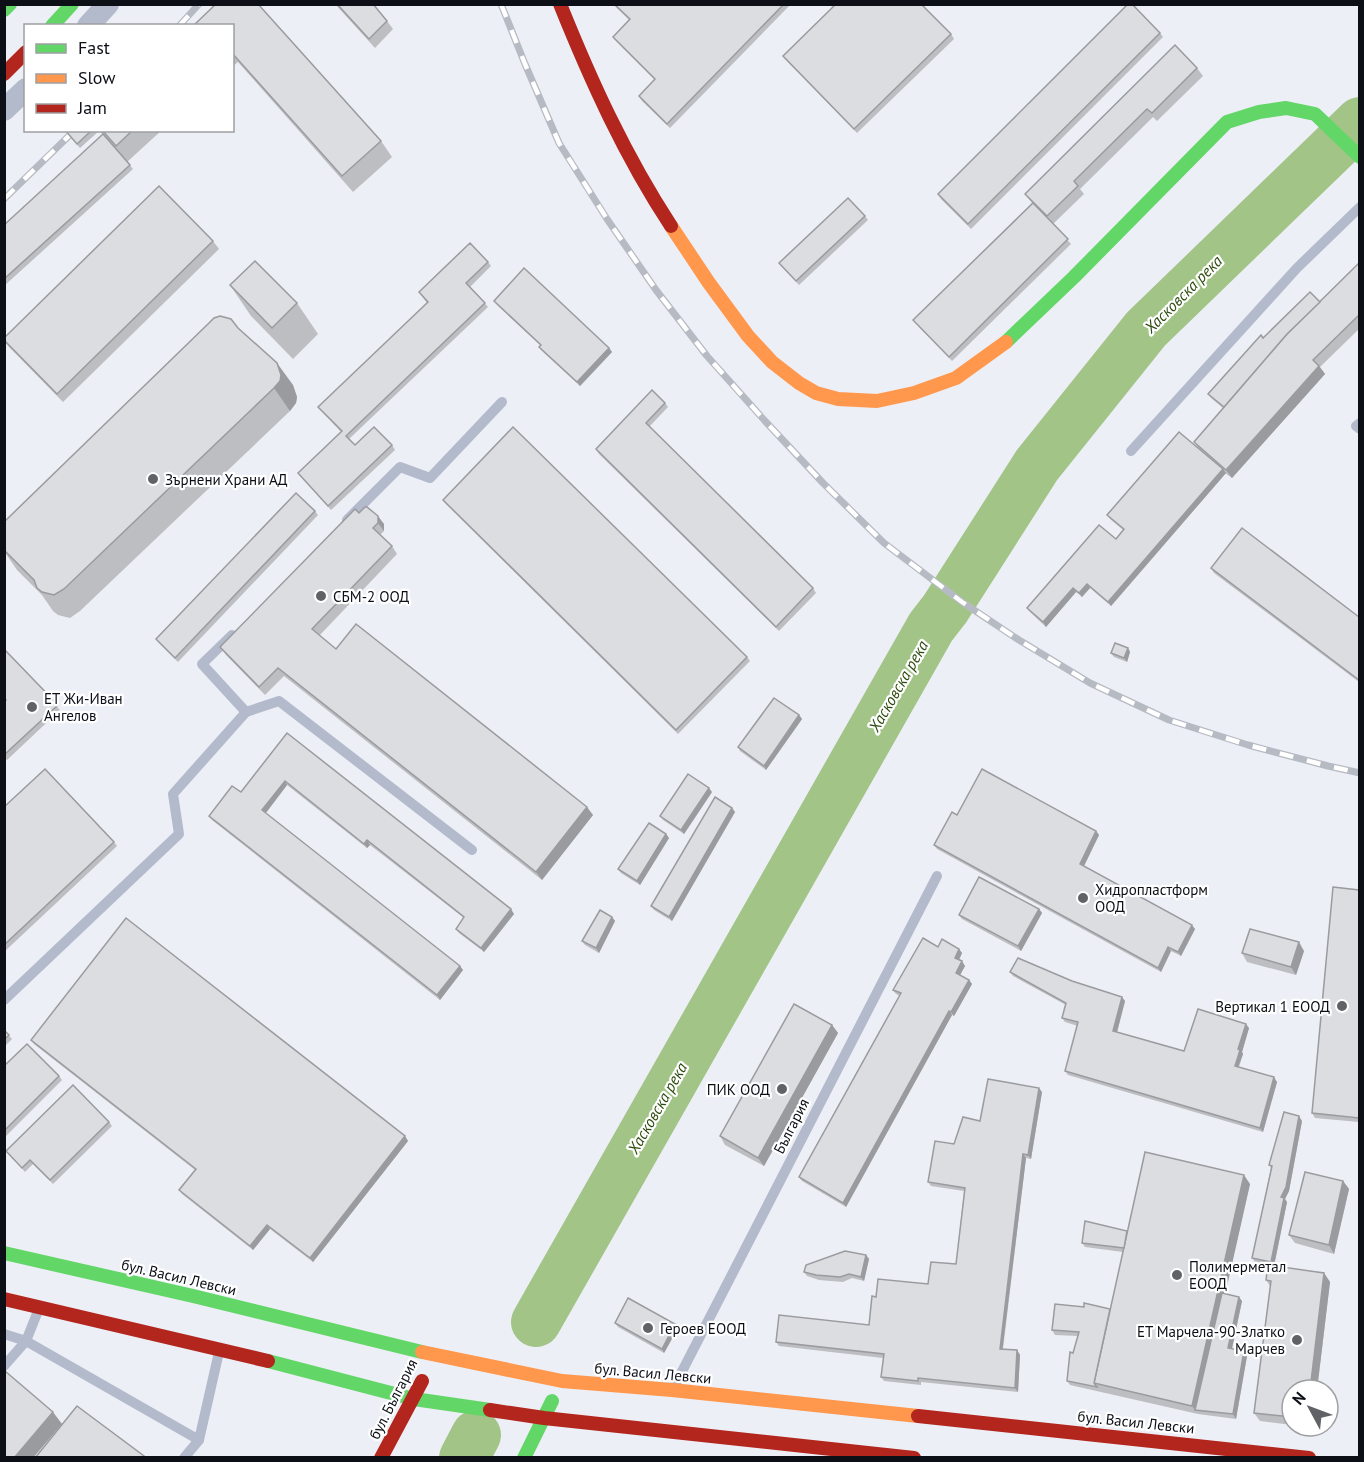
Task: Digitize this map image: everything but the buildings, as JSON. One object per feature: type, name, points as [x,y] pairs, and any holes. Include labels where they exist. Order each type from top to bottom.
[{"type":"main road","points":[[4,10],[10,4]]},
{"type":"main road","points":[[54,24],[72,4]]},
{"type":"main road","points":[[560,4],[589,75],[618,135],[650,194],[709,283],[748,336],[772,362],[816,393],[838,399],[877,401],[914,393],[956,378],[1003,345],[1074,277],[1227,122],[1259,112],[1286,108],[1315,114],[1359,157]]},
{"type":"main road","points":[[4,74],[24,54]]},
{"type":"main road","name":"бул. Васил Левски","points":[[4,1253],[434,1355],[562,1381],[672,1390],[1309,1458]]},
{"type":"main road","points":[[4,1299],[220,1349],[414,1399],[767,1446],[914,1458]]},
{"type":"main road","name":"бул. България","points":[[381,1458],[414,1399],[434,1355]]},
{"type":"main road","points":[[524,1458],[562,1381]]},
{"type":"street","points":[[90,24],[108,4]]},
{"type":"street","points":[[4,110],[24,91]]},
{"type":"lane","points":[[1131,451],[1297,268],[1359,207]]},
{"type":"lane","points":[[342,524],[400,467],[430,478],[502,402]]},
{"type":"lane","points":[[1359,423],[1356,426],[1359,429]]},
{"type":"lane","points":[[243,623],[202,664],[246,712]]},
{"type":"lane","points":[[4,1000],[179,834],[173,794],[246,712],[279,701],[472,850]]},
{"type":"lane","name":"България","points":[[672,1390],[937,876]]},
{"type":"lane","points":[[4,1366],[26,1341],[39,1308]]},
{"type":"lane","points":[[4,1334],[26,1341],[199,1440]]},
{"type":"lane","points":[[184,1458],[199,1440],[220,1349]]},
{"type":"shaded area","points":[[5,5],[1359,5],[1359,1457],[5,1458]]},
{"type":"waterway","name":"Хасковска река","points":[[536,1322],[931,627],[945,609],[1037,465],[1146,329],[1360,122]]},
{"type":"waterway","name":"Хасковска река","points":[[464,1458],[476,1435]]},
{"type":"railway","points":[[181,24],[199,4]]},
{"type":"railway","points":[[501,4],[559,143],[656,290],[707,356],[765,421],[884,543],[962,602],[1090,683],[1169,720],[1248,745],[1360,773]]},
{"type":"railway","points":[[4,199],[73,132]]},
{"type":"traffic: fast","points":[[4,10],[10,4]]},
{"type":"traffic: fast","points":[[54,24],[72,4]]},
{"type":"traffic: fast","points":[[1006,342],[1074,277],[1227,122],[1259,112],[1286,108],[1315,114],[1360,157]]},
{"type":"traffic: fast","points":[[4,1253],[422,1352]]},
{"type":"traffic: fast","points":[[268,1361],[414,1399],[490,1410]]},
{"type":"traffic: fast","points":[[524,1458],[552,1401]]},
{"type":"traffic: slow","points":[[671,226],[748,336],[772,362],[816,393],[838,399],[877,401],[914,393],[956,378],[1006,342]]},
{"type":"traffic: slow","points":[[422,1352],[562,1381],[672,1390],[918,1416]]},
{"type":"traffic: jam","points":[[560,4],[610,118],[654,200],[671,226]]},
{"type":"traffic: jam","points":[[4,74],[24,54]]},
{"type":"traffic: jam","points":[[4,1299],[268,1361]]},
{"type":"traffic: jam","points":[[381,1458],[422,1381]]},
{"type":"traffic: jam","points":[[490,1410],[544,1418],[914,1458]]},
{"type":"traffic: jam","points":[[918,1416],[1309,1458]]},
{"type":"place","name":"Зърнени Храни АД","points":[[153,479]]},
{"type":"place","name":"СБМ-2 ООД","points":[[321,596]]},
{"type":"place","name":"ЕТ Жи-Иван Ангелов","points":[[32,707]]},
{"type":"place","name":"Хидропластформ ООД","points":[[1083,898]]},
{"type":"place","name":"Вертикал 1 ЕООД","points":[[1342,1006]]},
{"type":"place","name":"ПИК ООД","points":[[782,1089]]},
{"type":"place","name":"Полимерметал ЕООД","points":[[1177,1275]]},
{"type":"place","name":"Героев ЕООД","points":[[648,1328]]},
{"type":"place","name":"ЕТ Марчела-90-Златко Марчев","points":[[1297,1340]]}]
